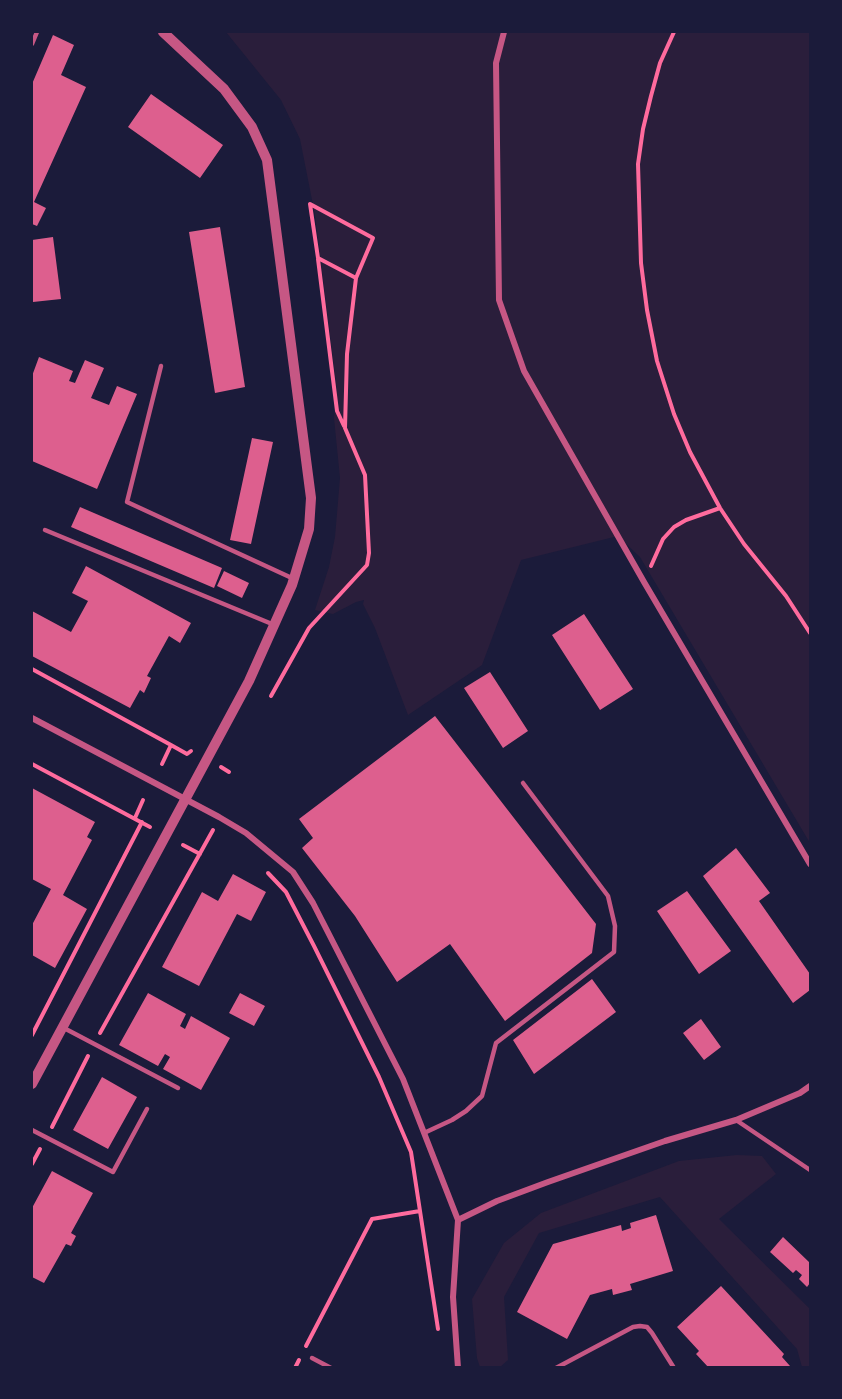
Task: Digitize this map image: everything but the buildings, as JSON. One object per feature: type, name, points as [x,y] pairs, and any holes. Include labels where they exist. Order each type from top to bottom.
[{"type":"street","points":[[32,1084],[249,681],[294,579],[309,529],[311,498],[267,160],[252,127],[224,89],[163,32]]},
{"type":"street","points":[[504,32],[496,63],[499,300],[524,371],[644,582],[810,864]]},
{"type":"street","points":[[32,718],[219,817],[246,833],[293,872],[313,903],[403,1079],[458,1220],[453,1297],[458,1368]]},
{"type":"street","points":[[458,1220],[548,1182],[665,1141],[736,1120],[800,1093],[810,1086]]},
{"type":"lane","points":[[32,44],[37,32]]},
{"type":"lane","points":[[161,366],[127,502],[294,579]]},
{"type":"lane","points":[[45,530],[275,625]]},
{"type":"lane","points":[[424,1133],[466,1111],[482,1095],[496,1043],[614,952],[615,926],[608,896],[523,783]]},
{"type":"lane","points":[[62,1027],[178,1088]]},
{"type":"lane","points":[[32,1130],[113,1172],[147,1109]]},
{"type":"lane","points":[[736,1120],[810,1170]]},
{"type":"lane","points":[[556,1368],[633,1327],[640,1326],[652,1333],[674,1368]]},
{"type":"lane","points":[[312,1358],[332,1368]]},
{"type":"path","points":[[674,32],[660,63],[643,129],[638,164],[640,263],[646,310],[657,361],[665,389],[690,453],[720,508],[744,544],[786,596],[810,633]]},
{"type":"path","points":[[271,696],[309,628],[367,565],[369,543],[365,474],[337,411],[310,204],[373,238],[356,278],[347,354],[345,428]]},
{"type":"path","points":[[318,258],[356,278]]},
{"type":"path","points":[[644,582],[663,539],[674,527],[686,520],[720,508]]},
{"type":"path","points":[[32,669],[188,754],[193,749]]},
{"type":"path","points":[[162,764],[171,745]]},
{"type":"path","points":[[32,764],[150,827]]},
{"type":"path","points":[[220,767],[229,772]]},
{"type":"path","points":[[135,818],[143,800]]},
{"type":"path","points":[[32,1035],[142,822]]},
{"type":"path","points":[[32,1164],[93,1045],[213,830],[222,836]]},
{"type":"path","points":[[183,845],[200,854]]},
{"type":"path","points":[[266,871],[286,892],[314,946],[379,1077],[411,1152],[439,1336]]},
{"type":"path","points":[[305,1347],[372,1219],[420,1211]]},
{"type":"path","points":[[295,1368],[300,1357]]},
{"type":"shaded area","points":[[226,32],[810,32],[810,843],[640,557],[618,536],[521,560],[482,665],[408,715],[375,628],[363,604],[364,600],[333,614],[315,610],[329,567],[335,537],[340,478],[334,418],[337,391],[315,215],[300,139],[281,100]]},
{"type":"shaded area","points":[[737,1155],[762,1156],[776,1174],[719,1219],[810,1309],[810,1367],[802,1367],[797,1349],[660,1197],[539,1233],[504,1297],[508,1360],[500,1367],[480,1367],[477,1358],[472,1299],[504,1243],[541,1213],[679,1161]]}]
